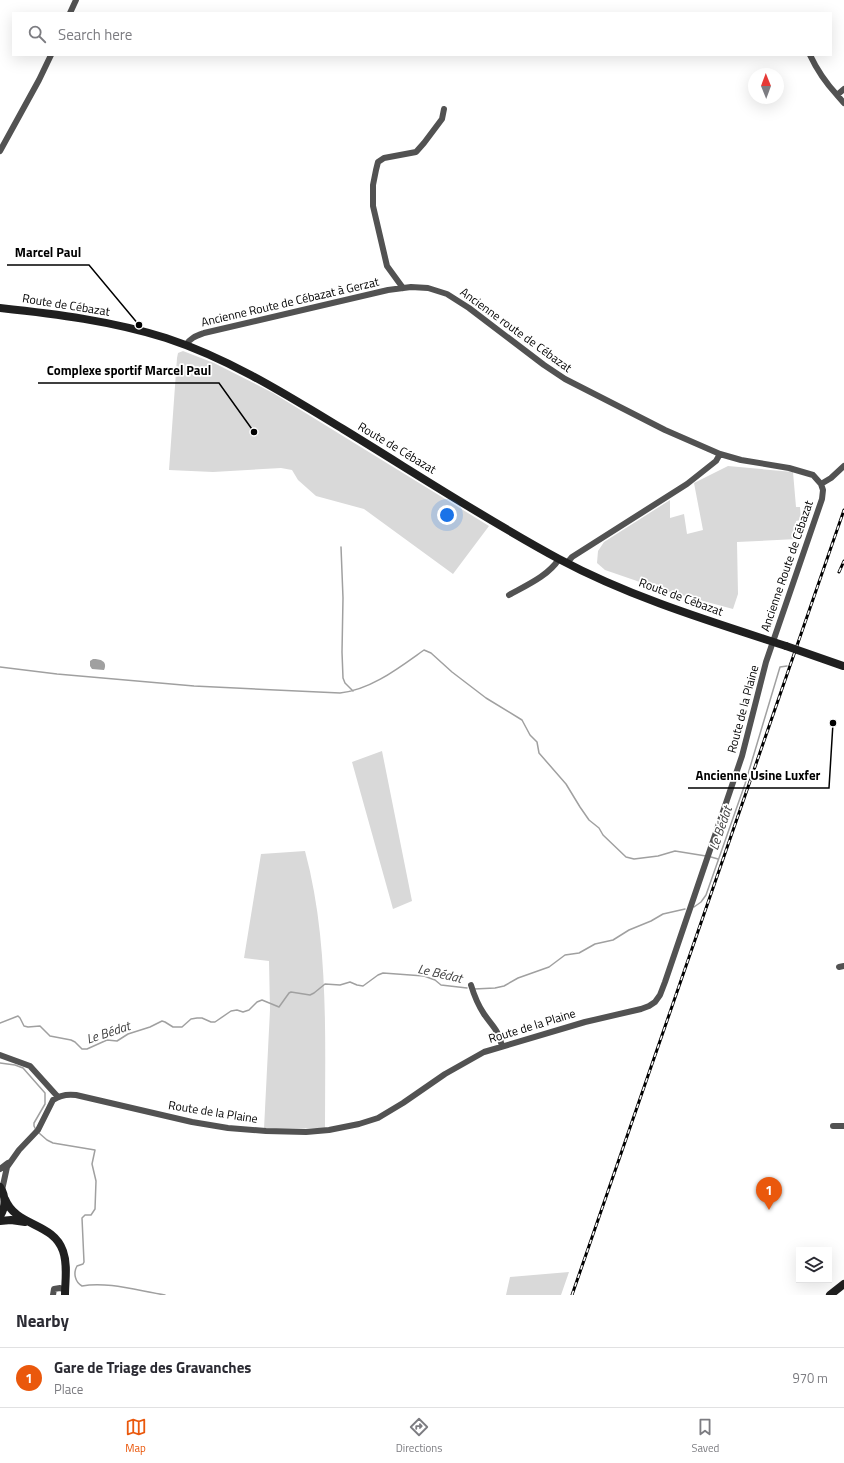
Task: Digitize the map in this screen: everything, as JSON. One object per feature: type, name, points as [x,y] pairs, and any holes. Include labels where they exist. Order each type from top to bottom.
[{"type":"main road","name":"Route de Cébazat","points":[[0,308],[92,319],[146,332],[230,364],[271,386],[497,523],[563,561],[641,596],[843,666]]},
{"type":"main road","points":[[1,1188],[12,1212],[46,1231],[59,1242],[64,1252],[65,1292]]},
{"type":"main road","points":[[0,1216],[5,1199]]},
{"type":"main road","points":[[0,1221],[11,1220],[31,1223]]},
{"type":"main road","points":[[830,1295],[844,1284]]},
{"type":"street","points":[[70,12],[76,0]]},
{"type":"street","points":[[0,151],[39,80],[50,56]]},
{"type":"street","points":[[810,56],[817,70],[826,83],[844,103]]},
{"type":"street","points":[[837,95],[844,89]]},
{"type":"street","points":[[403,288],[388,266],[373,206],[373,185],[376,170],[378,162],[384,158],[416,152],[442,119],[444,109]]},
{"type":"street","name":"Ancienne Route de Cébazat à Gerzat","points":[[186,346],[189,340],[204,333],[321,304],[403,288]]},
{"type":"street","name":"Ancienne route de Cébazat","points":[[403,288],[428,288],[447,294],[470,308],[544,365],[565,379],[665,430],[720,454]]},
{"type":"street","points":[[509,595],[687,484],[716,461],[720,454],[813,475],[821,484],[831,478],[844,466]]},
{"type":"street","name":"Ancienne Route de Cébazat","points":[[773,642],[822,499],[823,490],[821,484]]},
{"type":"street","name":"Route de la Plaine","points":[[58,1097],[76,1094],[192,1122],[228,1128],[306,1132],[329,1130],[359,1124],[378,1118],[391,1111],[467,1060],[484,1052],[585,1022],[641,1009],[655,1002],[660,995],[742,756],[773,642]]},
{"type":"street","points":[[471,985],[481,1010],[497,1030],[502,1046]]},
{"type":"street","points":[[0,1055],[30,1066],[58,1097],[54,1100],[36,1132],[12,1159],[0,1169]]},
{"type":"street","points":[[833,1126],[844,1126]]},
{"type":"street","points":[[1,1188],[5,1174],[12,1159]]},
{"type":"street","points":[[53,1295],[54,1289],[60,1288],[65,1292]]},
{"type":"shaded area","points":[[183,351],[214,363],[273,393],[489,526],[453,574],[364,509],[316,496],[298,480],[292,470],[281,468],[213,472],[169,470],[177,358],[178,353]]},
{"type":"shaded area","points":[[728,466],[793,472],[796,507],[800,507],[801,520],[796,521],[797,539],[737,542],[738,594],[733,609],[666,591],[605,570],[597,563],[598,551],[604,542],[670,500],[670,518],[684,514],[687,534],[703,530],[694,483]]},
{"type":"shaded area","points":[[93,659],[103,661],[105,664],[104,670],[92,669],[90,666],[90,661]]},
{"type":"shaded area","points":[[382,751],[412,901],[393,909],[352,762]]},
{"type":"shaded area","points":[[305,851],[313,885],[322,953],[325,1023],[325,1128],[264,1129],[270,1010],[269,961],[244,958],[261,854]]},
{"type":"shaded area","points":[[569,1272],[561,1295],[506,1295],[510,1277]]},
{"type":"waterway","points":[[341,547],[343,598],[343,678],[345,683],[353,691]]},
{"type":"waterway","points":[[0,667],[57,674],[194,686],[340,693],[352,691],[374,683],[424,650],[431,653],[452,672],[486,698],[522,720],[530,735],[537,742],[539,753],[566,784],[589,820],[599,828],[603,835],[626,857],[634,859],[658,856],[675,851],[706,856]]},
{"type":"waterway","name":"Le Bédat","points":[[694,907],[701,902],[706,895],[745,784],[780,667],[787,666]]},
{"type":"waterway","points":[[711,857],[718,859]]},
{"type":"waterway","name":"Le Bédat","points":[[474,989],[504,986],[518,978],[549,967],[565,955],[579,953],[595,944],[613,940],[629,930],[651,921],[663,914],[685,909]]},
{"type":"waterway","name":"Le Bédat","points":[[0,1023],[18,1016],[24,1026],[40,1026],[50,1036],[71,1040],[82,1049],[87,1049],[107,1040],[117,1041],[128,1034],[150,1027],[162,1021],[173,1027],[182,1027],[191,1019],[197,1018],[215,1022],[231,1011],[237,1010],[243,1012],[249,1010],[257,1002],[262,1000],[279,1007],[291,992],[310,995],[325,984],[340,985],[350,982],[363,986],[383,973],[424,976],[435,980],[441,985],[467,988]]},
{"type":"waterway","points":[[0,1063],[15,1065],[23,1068],[45,1093],[45,1104],[34,1123],[36,1130]]},
{"type":"waterway","points":[[39,1133],[53,1143],[95,1150],[92,1164],[96,1181],[95,1209],[91,1215],[85,1215],[82,1218],[84,1262],[83,1264],[77,1266],[75,1274],[76,1280],[82,1286],[102,1285],[123,1287],[165,1295]]},
{"type":"railway","points":[[572,1295],[844,510]]},
{"type":"railway","points":[[839,572],[844,561]]},
{"type":"place","name":"Marcel Paul","points":[[139,325]]},
{"type":"place","name":"Complexe sportif Marcel Paul","points":[[254,432]]},
{"type":"place","name":"Ancienne Usine Luxfer","points":[[833,723]]},
{"type":"place","name":"Gare de Triage des Gravanches","points":[[769,1210]]}]
